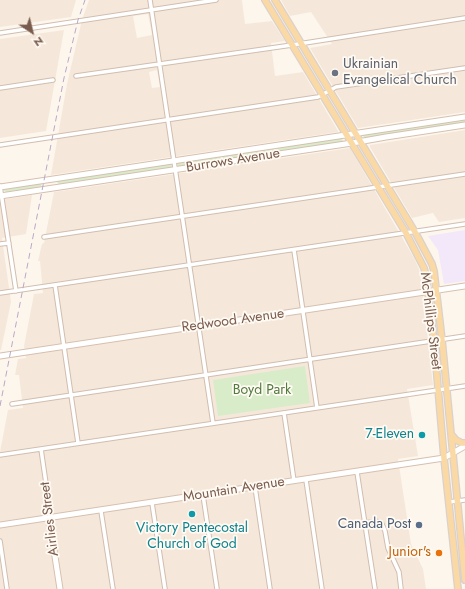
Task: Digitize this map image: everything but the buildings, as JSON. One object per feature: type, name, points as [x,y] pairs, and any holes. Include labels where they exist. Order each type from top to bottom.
[{"type":"main road","name":"McPhillips Street","points":[[265,0],[406,233],[424,268],[434,341],[444,458],[458,589]]},
{"type":"main road","name":"McPhillips Street","points":[[275,0],[416,232],[432,264],[442,340],[465,580]]},
{"type":"main road","points":[[450,433],[456,440],[465,443]]},
{"type":"street","points":[[150,0],[213,423]]},
{"type":"street","points":[[0,32],[216,0]]},
{"type":"street","points":[[76,76],[465,18]]},
{"type":"street","points":[[0,145],[318,97],[336,87],[465,68]]},
{"type":"street","points":[[0,88],[53,80]]},
{"type":"street","name":"Burrows Avenue","points":[[0,186],[465,116]]},
{"type":"street","name":"Burrows Avenue","points":[[1,196],[465,125]]},
{"type":"street","points":[[44,237],[465,174]]},
{"type":"street","points":[[0,186],[16,291]]},
{"type":"street","points":[[0,293],[465,224]]},
{"type":"street","points":[[0,244],[9,243]]},
{"type":"street","points":[[294,250],[317,408]]},
{"type":"street","points":[[54,285],[78,443]]},
{"type":"street","name":"Redwood Avenue","points":[[0,356],[465,286]]},
{"type":"street","points":[[12,404],[465,336]]},
{"type":"street","points":[[0,455],[465,386]]},
{"type":"street","points":[[284,413],[294,481]]},
{"type":"street","name":"Mountain Avenue","points":[[0,525],[101,511],[444,458],[465,446]]},
{"type":"street","name":"Airlies Street","points":[[41,449],[50,512],[50,525],[60,589]]},
{"type":"street","points":[[357,472],[375,589]]},
{"type":"street","points":[[306,480],[322,589]]},
{"type":"street","points":[[255,487],[270,589]]},
{"type":"street","points":[[203,495],[217,589]]},
{"type":"street","points":[[449,502],[465,500]]},
{"type":"street","points":[[152,503],[165,589]]},
{"type":"street","points":[[101,511],[113,589]]},
{"type":"street","points":[[366,523],[376,521],[382,524],[385,531],[388,548],[399,572],[401,589]]},
{"type":"street","points":[[0,541],[7,589]]},
{"type":"shaded area","points":[[0,0],[76,0],[71,17],[0,27]]},
{"type":"shaded area","points":[[89,0],[242,0],[245,24],[272,21],[285,41],[271,43],[275,76],[303,72],[338,132],[51,175],[67,84],[82,20]],"holes":[[[148,14],[152,35],[137,38],[133,16]],[[157,70],[160,87],[152,88],[149,72]]]},
{"type":"shaded area","points":[[281,0],[465,0],[465,112],[358,128],[310,48],[332,44],[311,12],[290,16]]},
{"type":"shaded area","points":[[64,30],[46,131],[0,138],[0,39]]},
{"type":"shaded area","points":[[465,130],[465,218],[439,222],[433,213],[412,218],[370,145]]},
{"type":"shaded area","points":[[350,148],[414,258],[419,269],[422,286],[433,385],[407,389],[418,456],[398,459],[411,544],[423,569],[426,589],[0,589],[0,452],[8,410],[23,408],[19,375],[15,375],[18,359],[26,358],[24,346],[34,294],[43,293],[40,261],[38,261],[42,244],[44,243],[54,192]]},
{"type":"shaded area","points":[[32,195],[26,234],[2,238],[11,302],[0,350],[0,200]]},
{"type":"shaded area","points":[[465,230],[465,281],[444,284],[438,250],[428,236]]},
{"type":"green space","points":[[465,119],[465,122],[365,138],[363,136],[363,135]]},
{"type":"green space","points":[[340,138],[343,140],[341,143],[182,166],[178,166],[177,164],[178,162]]},
{"type":"green space","points":[[171,163],[172,166],[170,168],[59,184],[57,182],[57,181]]},
{"type":"green space","points":[[42,182],[41,187],[6,192],[3,190],[3,189]]},
{"type":"green space","name":"Boyd Park","points":[[305,366],[310,403],[218,416],[213,380]]},
{"type":"railway","points":[[0,406],[64,78],[78,20],[85,0]]},
{"type":"place","name":"Ukrainian Evangelical Church","points":[[335,73]]},
{"type":"place","name":"7-Eleven","points":[[422,435]]},
{"type":"place","name":"Victory Pentecostal Church of God","points":[[192,514]]},
{"type":"place","name":"Canada Post","points":[[419,525]]},
{"type":"place","name":"Junior's","points":[[439,553]]}]
